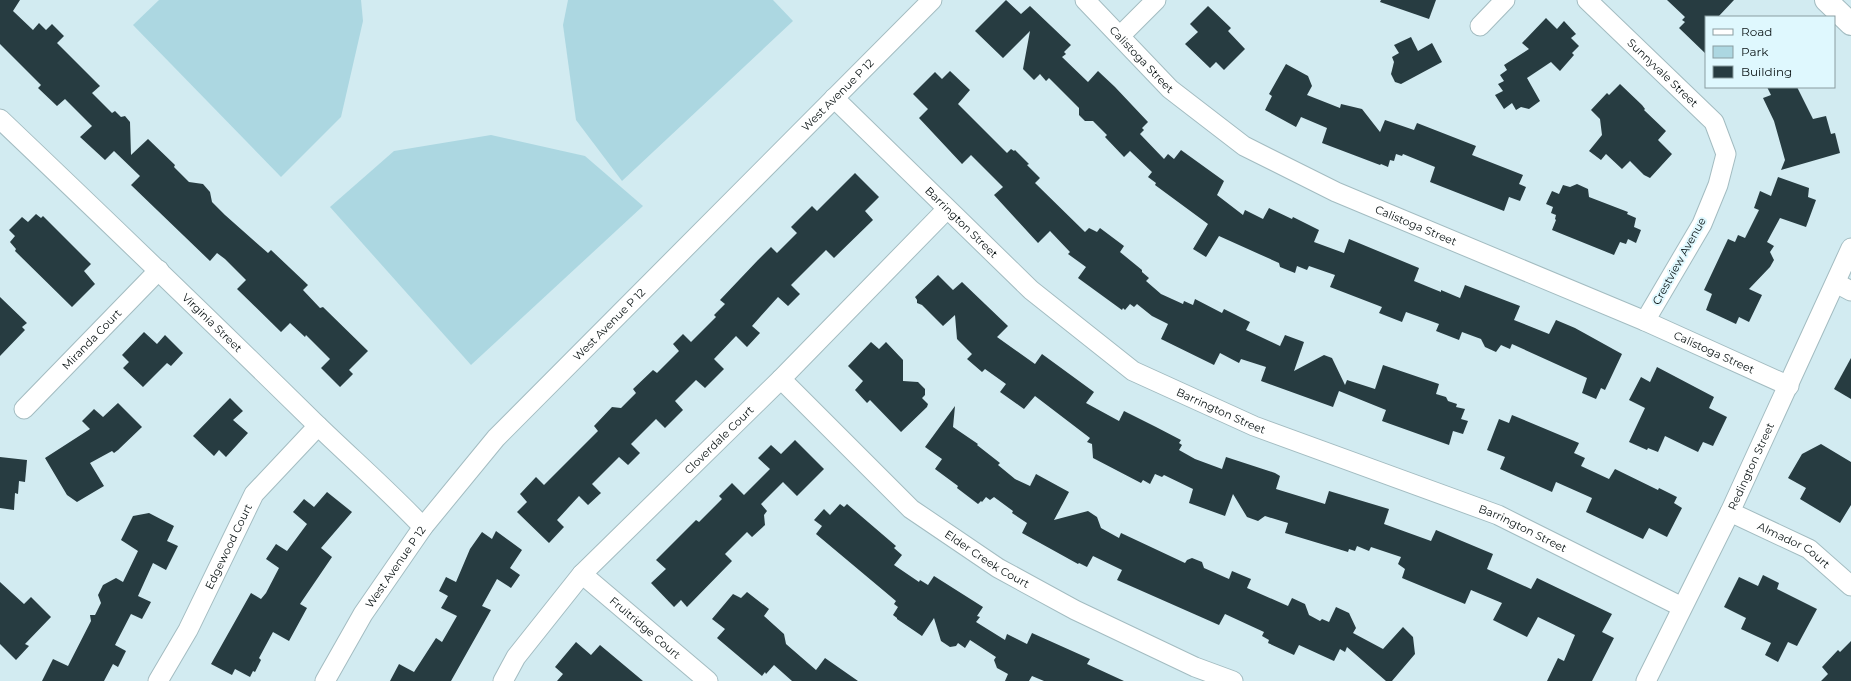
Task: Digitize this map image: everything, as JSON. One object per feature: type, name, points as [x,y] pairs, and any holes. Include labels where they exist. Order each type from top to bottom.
[{"type":"main road","points":[[1826,0],[1851,24]]},
{"type":"street","name":"West Avenue P 12","points":[[325,681],[363,614],[423,527],[496,438],[932,0]]},
{"type":"street","name":"Calistoga Street","points":[[1085,0],[1170,89],[1244,146],[1336,192],[1645,321],[1789,386]]},
{"type":"street","points":[[1120,36],[1156,0]]},
{"type":"street","points":[[1480,26],[1505,0]]},
{"type":"street","name":"Sunnyvale Street","points":[[1587,0],[1714,122],[1726,154]]},
{"type":"street","name":"Barrington Street","points":[[834,98],[1031,290],[1133,371],[1254,426],[1498,515],[1682,607]]},
{"type":"street","name":"Virginia Street","points":[[0,119],[159,270],[318,426],[394,497],[423,527]]},
{"type":"street","name":"Crestview Avenue","points":[[1645,321],[1702,224],[1718,185],[1726,154]]},
{"type":"street","name":"Cloverdale Court","points":[[503,681],[516,657],[582,574],[781,379],[947,209]]},
{"type":"street","name":"Redington Street","points":[[1646,681],[1730,512],[1789,386],[1844,287],[1851,248]]},
{"type":"street","name":"Miranda Court","points":[[24,409],[159,270]]},
{"type":"street","name":"Elder Creek Court","points":[[781,379],[911,509],[998,568],[1192,674],[1233,681]]},
{"type":"street","name":"Edgewood Court","points":[[158,681],[188,630],[254,494],[318,426]]},
{"type":"street","name":"Almador Court","points":[[1730,512],[1809,549],[1851,586]]},
{"type":"street","name":"Fruitridge Court","points":[[582,574],[708,681]]},
{"type":"green space","points":[[159,0],[361,0],[363,21],[341,117],[281,177],[133,25]]},
{"type":"green space","points":[[568,0],[773,0],[793,21],[622,181],[576,120],[563,25]]},
{"type":"green space","points":[[491,135],[585,156],[643,206],[471,365],[330,207],[394,151]]},
{"type":"building","points":[[0,0],[20,0],[13,11],[33,30],[39,23],[46,30],[52,24],[64,36],[57,43],[100,86],[92,93],[112,113],[115,111],[121,117],[125,116],[130,122],[131,155],[148,139],[175,165],[174,167],[189,182],[203,184],[210,192],[212,202],[268,253],[271,250],[308,285],[303,290],[320,308],[323,307],[368,351],[349,370],[353,374],[340,387],[321,368],[330,359],[306,335],[305,337],[290,323],[281,332],[237,289],[246,280],[225,259],[217,253],[210,261],[131,185],[140,176],[114,151],[105,160],[80,137],[92,126],[65,99],[57,106],[38,88],[41,85],[0,44]]},
{"type":"building","points":[[1006,0],[1021,14],[1030,6],[1071,45],[1064,52],[1066,54],[1062,57],[1088,82],[1098,71],[1115,87],[1148,122],[1142,128],[1144,130],[1140,134],[1164,159],[1168,154],[1174,159],[1181,150],[1224,181],[1217,195],[1243,215],[1245,210],[1263,219],[1269,208],[1292,219],[1293,217],[1319,230],[1314,242],[1344,253],[1349,239],[1419,268],[1414,281],[1441,292],[1441,290],[1460,298],[1465,285],[1520,306],[1514,320],[1549,334],[1556,320],[1575,328],[1622,354],[1605,390],[1601,388],[1596,399],[1582,393],[1587,378],[1512,344],[1510,349],[1501,345],[1496,352],[1485,347],[1481,339],[1462,332],[1459,340],[1436,331],[1439,324],[1406,312],[1402,322],[1379,313],[1382,307],[1330,287],[1335,275],[1309,266],[1307,270],[1297,266],[1295,273],[1280,267],[1279,263],[1219,236],[1206,257],[1193,249],[1208,224],[1155,185],[1156,183],[1148,177],[1152,172],[1130,151],[1124,157],[1105,137],[1107,135],[1093,121],[1085,121],[1079,115],[1079,108],[1049,78],[1046,81],[1040,74],[1034,80],[1023,69],[1030,31],[1003,58],[975,31]]},
{"type":"building","points":[[1381,0],[1436,0],[1429,19],[1380,2]]},
{"type":"building","points":[[1667,0],[1734,0],[1719,16],[1705,16],[1705,53],[1679,28],[1685,22],[1682,20],[1685,17]]},
{"type":"building","points":[[1208,6],[1231,28],[1228,31],[1245,49],[1224,70],[1216,62],[1210,68],[1185,44],[1198,32],[1190,24]]},
{"type":"building","points":[[1546,18],[1557,29],[1564,21],[1576,34],[1571,38],[1579,46],[1572,53],[1574,55],[1560,71],[1551,62],[1527,78],[1540,101],[1529,109],[1521,107],[1516,110],[1512,103],[1504,109],[1495,95],[1503,91],[1498,84],[1504,81],[1500,75],[1507,70],[1504,65],[1529,49],[1522,43]]},
{"type":"building","points":[[1411,37],[1418,51],[1432,43],[1442,62],[1401,84],[1395,82],[1391,74],[1394,62],[1392,57],[1399,53],[1394,45]]},
{"type":"building","points":[[1286,64],[1308,76],[1312,86],[1307,95],[1340,108],[1341,104],[1362,109],[1380,132],[1385,120],[1414,130],[1417,123],[1476,146],[1472,155],[1523,175],[1519,184],[1526,187],[1520,201],[1509,197],[1504,211],[1430,182],[1435,167],[1403,154],[1402,156],[1396,154],[1394,161],[1390,160],[1388,167],[1381,164],[1380,165],[1322,143],[1327,128],[1301,117],[1296,127],[1265,110],[1272,96],[1269,94]]},
{"type":"building","points":[[950,71],[970,90],[958,104],[1007,153],[1011,149],[1014,151],[1015,150],[1029,164],[1027,165],[1040,178],[1035,183],[1085,232],[1089,228],[1097,232],[1100,228],[1124,246],[1120,252],[1142,270],[1142,272],[1149,278],[1146,281],[1161,294],[1183,304],[1184,301],[1193,305],[1195,299],[1222,313],[1224,309],[1250,322],[1246,330],[1280,346],[1285,335],[1304,342],[1294,371],[1324,355],[1332,358],[1345,385],[1347,380],[1375,389],[1383,365],[1439,384],[1436,394],[1446,397],[1448,401],[1457,404],[1456,407],[1465,409],[1461,419],[1468,421],[1463,434],[1453,431],[1449,445],[1382,421],[1386,410],[1339,391],[1333,407],[1261,381],[1266,367],[1241,359],[1239,363],[1220,353],[1214,365],[1161,339],[1168,324],[1152,316],[1137,304],[1134,307],[1130,304],[1125,310],[1123,308],[1122,310],[1078,278],[1086,267],[1068,254],[1070,252],[1050,231],[1038,243],[994,195],[1003,187],[971,155],[962,164],[919,118],[928,109],[913,94],[935,72],[942,79]]},
{"type":"building","points":[[1620,84],[1666,131],[1658,140],[1672,154],[1650,178],[1644,175],[1630,161],[1622,169],[1606,154],[1601,160],[1589,151],[1602,135],[1600,119],[1591,110],[1607,93],[1609,95]]},
{"type":"building","points":[[1768,88],[1798,88],[1813,119],[1826,116],[1831,134],[1835,133],[1840,153],[1781,170],[1785,160],[1774,121],[1763,98],[1771,95]]},
{"type":"building","points":[[855,173],[879,197],[865,211],[873,220],[834,258],[826,250],[791,285],[800,294],[788,306],[778,297],[752,326],[760,333],[747,347],[736,336],[714,359],[724,369],[705,388],[696,380],[675,401],[683,410],[665,428],[656,419],[631,444],[640,453],[628,465],[619,457],[592,484],[601,493],[588,505],[579,496],[557,520],[564,527],[549,543],[517,512],[527,502],[520,494],[536,477],[544,485],[598,431],[594,426],[612,407],[621,408],[636,393],[633,389],[653,370],[657,373],[679,351],[673,344],[683,334],[691,342],[716,317],[714,315],[725,304],[720,300],[758,260],[771,247],[777,253],[797,233],[791,227],[812,206],[817,211]]},
{"type":"building","points":[[1778,177],[1809,188],[1808,197],[1816,200],[1806,227],[1780,218],[1767,242],[1774,246],[1770,252],[1774,260],[1770,267],[1749,289],[1762,295],[1749,322],[1739,317],[1736,324],[1706,310],[1712,294],[1704,290],[1728,239],[1735,242],[1738,235],[1745,238],[1759,210],[1754,208],[1760,191],[1771,196]]},
{"type":"building","points":[[1577,184],[1588,189],[1589,197],[1628,212],[1627,214],[1636,218],[1634,227],[1641,230],[1636,243],[1628,239],[1626,244],[1620,242],[1614,255],[1552,230],[1556,220],[1556,215],[1551,213],[1553,207],[1546,204],[1552,191],[1559,194],[1563,185],[1570,187]]},
{"type":"building","points":[[36,214],[41,218],[43,216],[91,264],[84,271],[95,284],[72,307],[15,251],[16,249],[10,242],[15,236],[9,230],[22,217],[28,222]]},
{"type":"building","points":[[938,275],[953,290],[962,282],[1008,326],[997,337],[1035,364],[1042,354],[1094,392],[1086,403],[1119,421],[1124,411],[1181,440],[1179,443],[1182,445],[1179,450],[1195,459],[1222,469],[1226,457],[1275,473],[1280,476],[1276,489],[1325,504],[1329,491],[1389,509],[1384,524],[1431,541],[1436,530],[1493,554],[1487,569],[1531,589],[1537,578],[1612,614],[1602,632],[1614,638],[1592,681],[1547,681],[1558,658],[1564,661],[1575,635],[1538,617],[1527,637],[1493,620],[1502,603],[1471,590],[1465,604],[1402,578],[1405,569],[1398,564],[1401,557],[1371,547],[1369,551],[1357,546],[1355,551],[1349,549],[1348,552],[1285,533],[1288,523],[1265,516],[1258,521],[1247,517],[1233,494],[1225,516],[1189,503],[1193,489],[1164,475],[1162,477],[1155,474],[1150,484],[1143,480],[1141,483],[1093,458],[1092,444],[1087,442],[1090,438],[1035,396],[1024,409],[1000,392],[1006,384],[985,369],[982,372],[967,359],[972,354],[957,339],[955,315],[943,326],[922,305],[917,303],[915,297]]},
{"type":"building","points":[[0,297],[27,323],[22,327],[25,330],[0,356]]},
{"type":"building","points":[[144,332],[157,344],[165,335],[183,353],[171,366],[167,363],[143,387],[123,368],[129,362],[122,355]]},
{"type":"building","points":[[871,342],[879,349],[886,342],[903,360],[903,381],[918,382],[925,389],[925,395],[922,398],[928,404],[927,407],[901,432],[870,400],[867,403],[855,390],[863,381],[848,366]]},
{"type":"building","points":[[1851,358],[1851,399],[1834,389]]},
{"type":"building","points":[[1657,367],[1714,397],[1709,408],[1727,417],[1713,446],[1703,442],[1698,452],[1665,436],[1658,452],[1648,448],[1647,450],[1629,442],[1645,408],[1629,400],[1641,377],[1650,382]]},
{"type":"building","points":[[230,398],[243,411],[233,420],[248,433],[226,457],[219,450],[214,456],[193,436]]},
{"type":"building","points":[[118,403],[142,427],[114,453],[112,451],[90,463],[104,486],[77,502],[67,495],[45,458],[90,429],[82,421],[94,409],[103,417]]},
{"type":"building","points":[[955,406],[953,427],[978,444],[977,445],[1000,463],[998,465],[1015,479],[1030,486],[1036,474],[1069,492],[1054,520],[1088,511],[1097,517],[1101,528],[1119,538],[1121,533],[1185,563],[1187,560],[1192,558],[1202,562],[1204,568],[1229,579],[1232,571],[1251,579],[1247,588],[1288,606],[1292,598],[1305,604],[1309,615],[1320,621],[1322,619],[1329,622],[1336,607],[1349,613],[1356,628],[1353,633],[1383,649],[1403,627],[1413,637],[1415,654],[1392,681],[1386,681],[1347,647],[1345,652],[1340,649],[1334,661],[1299,645],[1294,655],[1268,643],[1269,640],[1262,636],[1264,632],[1225,614],[1219,625],[1117,580],[1122,570],[1093,556],[1087,567],[1079,563],[1078,564],[1022,533],[1027,523],[1012,513],[1013,511],[994,497],[990,500],[986,497],[978,504],[957,488],[958,486],[935,469],[942,459],[925,447]]},
{"type":"building","points":[[1512,415],[1579,443],[1574,453],[1585,458],[1581,466],[1609,479],[1615,469],[1658,490],[1659,488],[1677,497],[1674,503],[1682,508],[1667,537],[1649,528],[1643,539],[1586,512],[1592,498],[1556,482],[1552,492],[1500,469],[1505,457],[1487,450],[1499,419],[1509,423]]},
{"type":"building","points":[[795,440],[824,469],[797,496],[783,482],[761,504],[767,511],[764,515],[765,525],[752,537],[747,532],[725,554],[732,561],[687,607],[681,600],[674,607],[651,583],[666,569],[656,560],[696,520],[699,522],[722,499],[719,496],[732,483],[744,495],[770,469],[758,458],[771,445],[781,454]]},
{"type":"building","points":[[1821,444],[1851,462],[1851,505],[1840,523],[1800,499],[1806,488],[1788,478],[1802,454]]},
{"type":"building","points":[[0,457],[27,460],[25,482],[19,481],[18,494],[15,493],[14,510],[0,508]]},
{"type":"building","points":[[327,492],[352,512],[321,548],[332,557],[300,604],[307,608],[289,641],[273,632],[259,658],[261,660],[255,672],[253,671],[250,677],[235,669],[232,675],[211,664],[251,593],[261,599],[266,593],[279,568],[266,559],[276,544],[287,551],[307,524],[293,512],[304,499],[314,507]]},
{"type":"building","points":[[840,504],[844,507],[847,504],[896,546],[894,548],[902,555],[894,565],[919,582],[920,580],[928,585],[934,576],[983,607],[977,616],[980,617],[976,622],[1005,640],[1007,634],[1027,644],[1032,633],[1090,659],[1087,664],[1124,681],[1044,681],[1032,676],[1029,681],[1005,681],[1008,674],[997,668],[994,660],[996,657],[970,640],[965,648],[958,643],[956,646],[950,647],[941,641],[934,618],[922,636],[893,615],[898,607],[894,604],[896,601],[816,534],[822,526],[814,520],[824,509],[830,515]]},
{"type":"building","points":[[149,513],[174,526],[167,541],[178,546],[166,570],[153,563],[138,596],[151,602],[142,619],[131,614],[115,645],[126,651],[118,667],[113,664],[104,681],[42,681],[53,659],[68,666],[91,621],[90,615],[95,615],[101,603],[98,595],[103,585],[116,578],[123,582],[138,551],[121,540],[133,516]]},
{"type":"building","points":[[496,531],[522,550],[510,568],[520,575],[511,588],[497,579],[482,606],[491,610],[451,681],[390,681],[399,664],[414,672],[436,638],[442,642],[457,616],[441,608],[448,596],[439,591],[446,577],[456,582],[470,549],[482,532],[492,539]]},
{"type":"building","points":[[1763,575],[1779,583],[1777,589],[1817,609],[1797,646],[1788,642],[1778,662],[1765,655],[1771,643],[1741,629],[1746,618],[1724,607],[1739,577],[1758,586]]},
{"type":"building","points":[[0,582],[24,604],[31,597],[51,617],[25,644],[29,646],[16,660],[0,644]]},
{"type":"building","points":[[747,592],[769,609],[764,616],[784,634],[786,644],[816,670],[825,658],[858,681],[792,681],[774,665],[766,674],[765,672],[762,676],[717,638],[725,629],[712,619],[733,594],[741,598]]},
{"type":"building","points":[[1851,641],[1851,681],[1821,681],[1828,674],[1822,667],[1838,650],[1840,652]]},
{"type":"building","points":[[576,642],[591,655],[600,645],[643,681],[557,681],[563,674],[555,667]]}]
